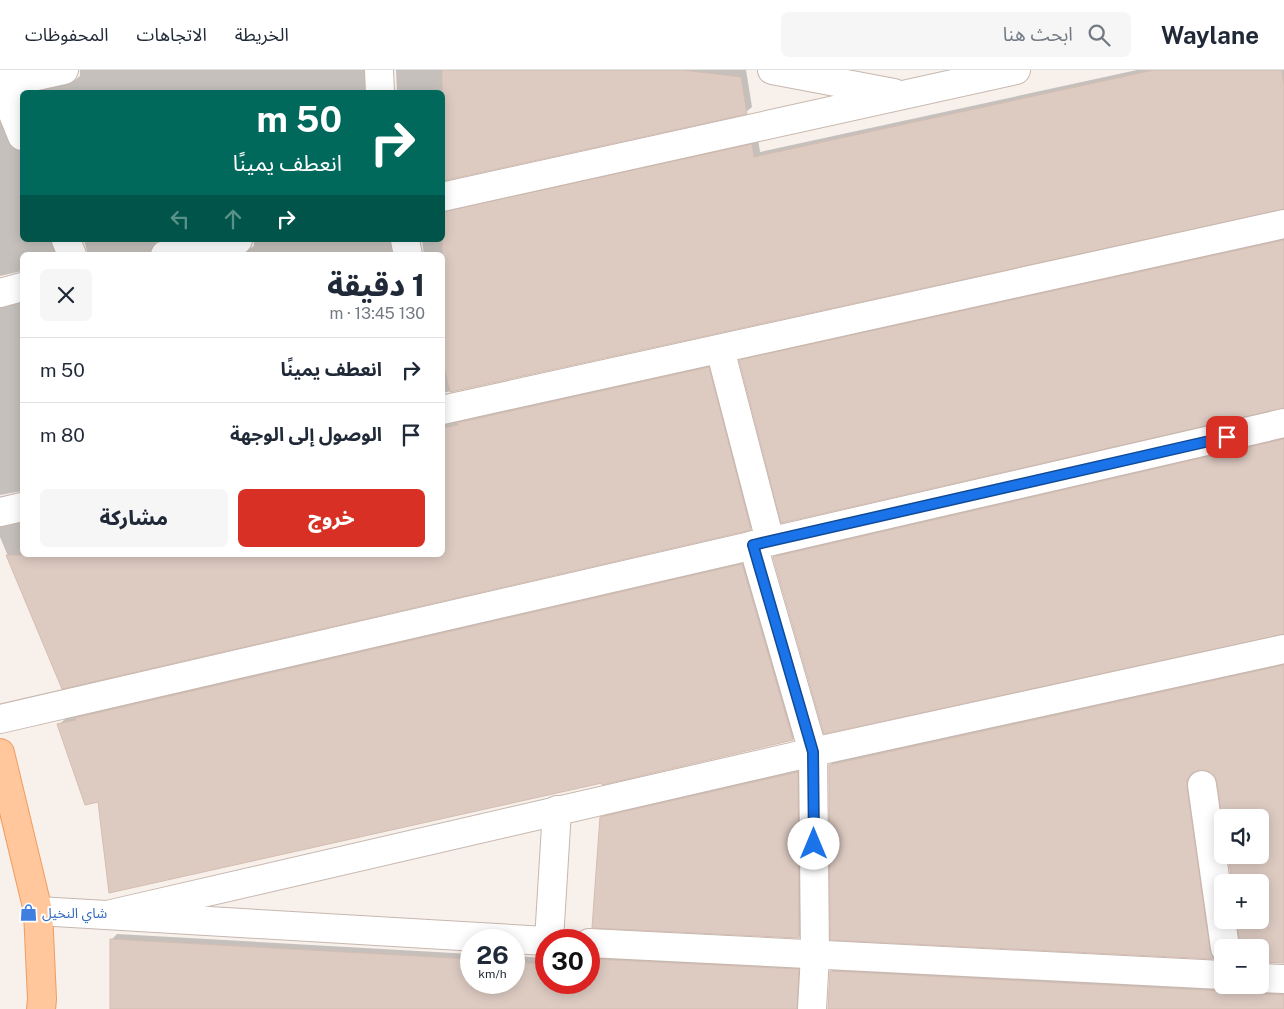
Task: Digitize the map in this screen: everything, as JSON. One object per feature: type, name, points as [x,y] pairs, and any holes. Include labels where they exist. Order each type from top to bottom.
[{"type":"main road","points":[[0,753],[38,911],[41,1009]]},
{"type":"street","points":[[20,131],[0,83],[64,70]]},
{"type":"street","points":[[379,70],[380,90]]},
{"type":"street","points":[[772,70],[905,95]]},
{"type":"street","points":[[445,196],[905,95],[971,75],[1016,70]]},
{"type":"street","points":[[445,404],[720,349],[1284,224]]},
{"type":"street","points":[[180,252],[228,242]]},
{"type":"street","points":[[0,292],[20,287]]},
{"type":"street","points":[[720,349],[761,543],[813,752],[815,955],[812,1009]]},
{"type":"street","points":[[0,719],[1284,424]]},
{"type":"street","points":[[0,512],[20,507]]},
{"type":"street","points":[[107,915],[813,752],[1284,649]]},
{"type":"street","points":[[1202,785],[1224,939]]},
{"type":"street","points":[[549,929],[557,810]]},
{"type":"street","points":[[38,911],[535,939]]},
{"type":"street","points":[[600,944],[1214,975]]},
{"type":"street","points":[[1269,978],[1284,979]]},
{"type":"building","points":[[442,70],[682,70],[741,77],[747,114],[445,180],[445,90],[442,90]]},
{"type":"building","points":[[1154,70],[1282,70],[1284,86],[1284,209],[450,392],[445,371],[445,252],[442,252],[442,242],[445,242],[445,211],[752,144],[754,157]]},
{"type":"building","points":[[1284,240],[1284,408],[781,523],[739,360]]},
{"type":"building","points":[[709,367],[751,530],[62,689],[6,555],[20,555],[20,557],[445,557],[445,427],[458,425],[457,423]]},
{"type":"building","points":[[1284,439],[1284,634],[824,734],[773,557]]},
{"type":"building","points":[[742,564],[793,740],[602,785],[602,783],[109,893],[98,802],[85,805],[57,724],[76,720],[75,718]]},
{"type":"building","points":[[1284,665],[1284,963],[1269,962],[1269,939],[1239,939],[1238,929],[1269,929],[1269,874],[1231,874],[1229,864],[1269,864],[1269,809],[1221,809],[1215,776],[1208,771],[1200,770],[1192,773],[1187,780],[1187,787],[1210,950],[1214,959],[830,940],[829,765]]},
{"type":"building","points":[[798,772],[799,938],[592,928],[600,817]]},
{"type":"building","points":[[110,939],[460,958],[460,994],[525,994],[525,963],[535,963],[535,994],[600,994],[600,959],[799,969],[797,1009],[110,1009]]},
{"type":"building","points":[[830,971],[1214,991],[1214,994],[1284,995],[1284,1009],[828,1009]]},
{"type":"place","name":"شاي النخيل","points":[[28,913]]},
{"type":"route","points":[[814,844],[813,752],[753,545],[1227,437]]}]
